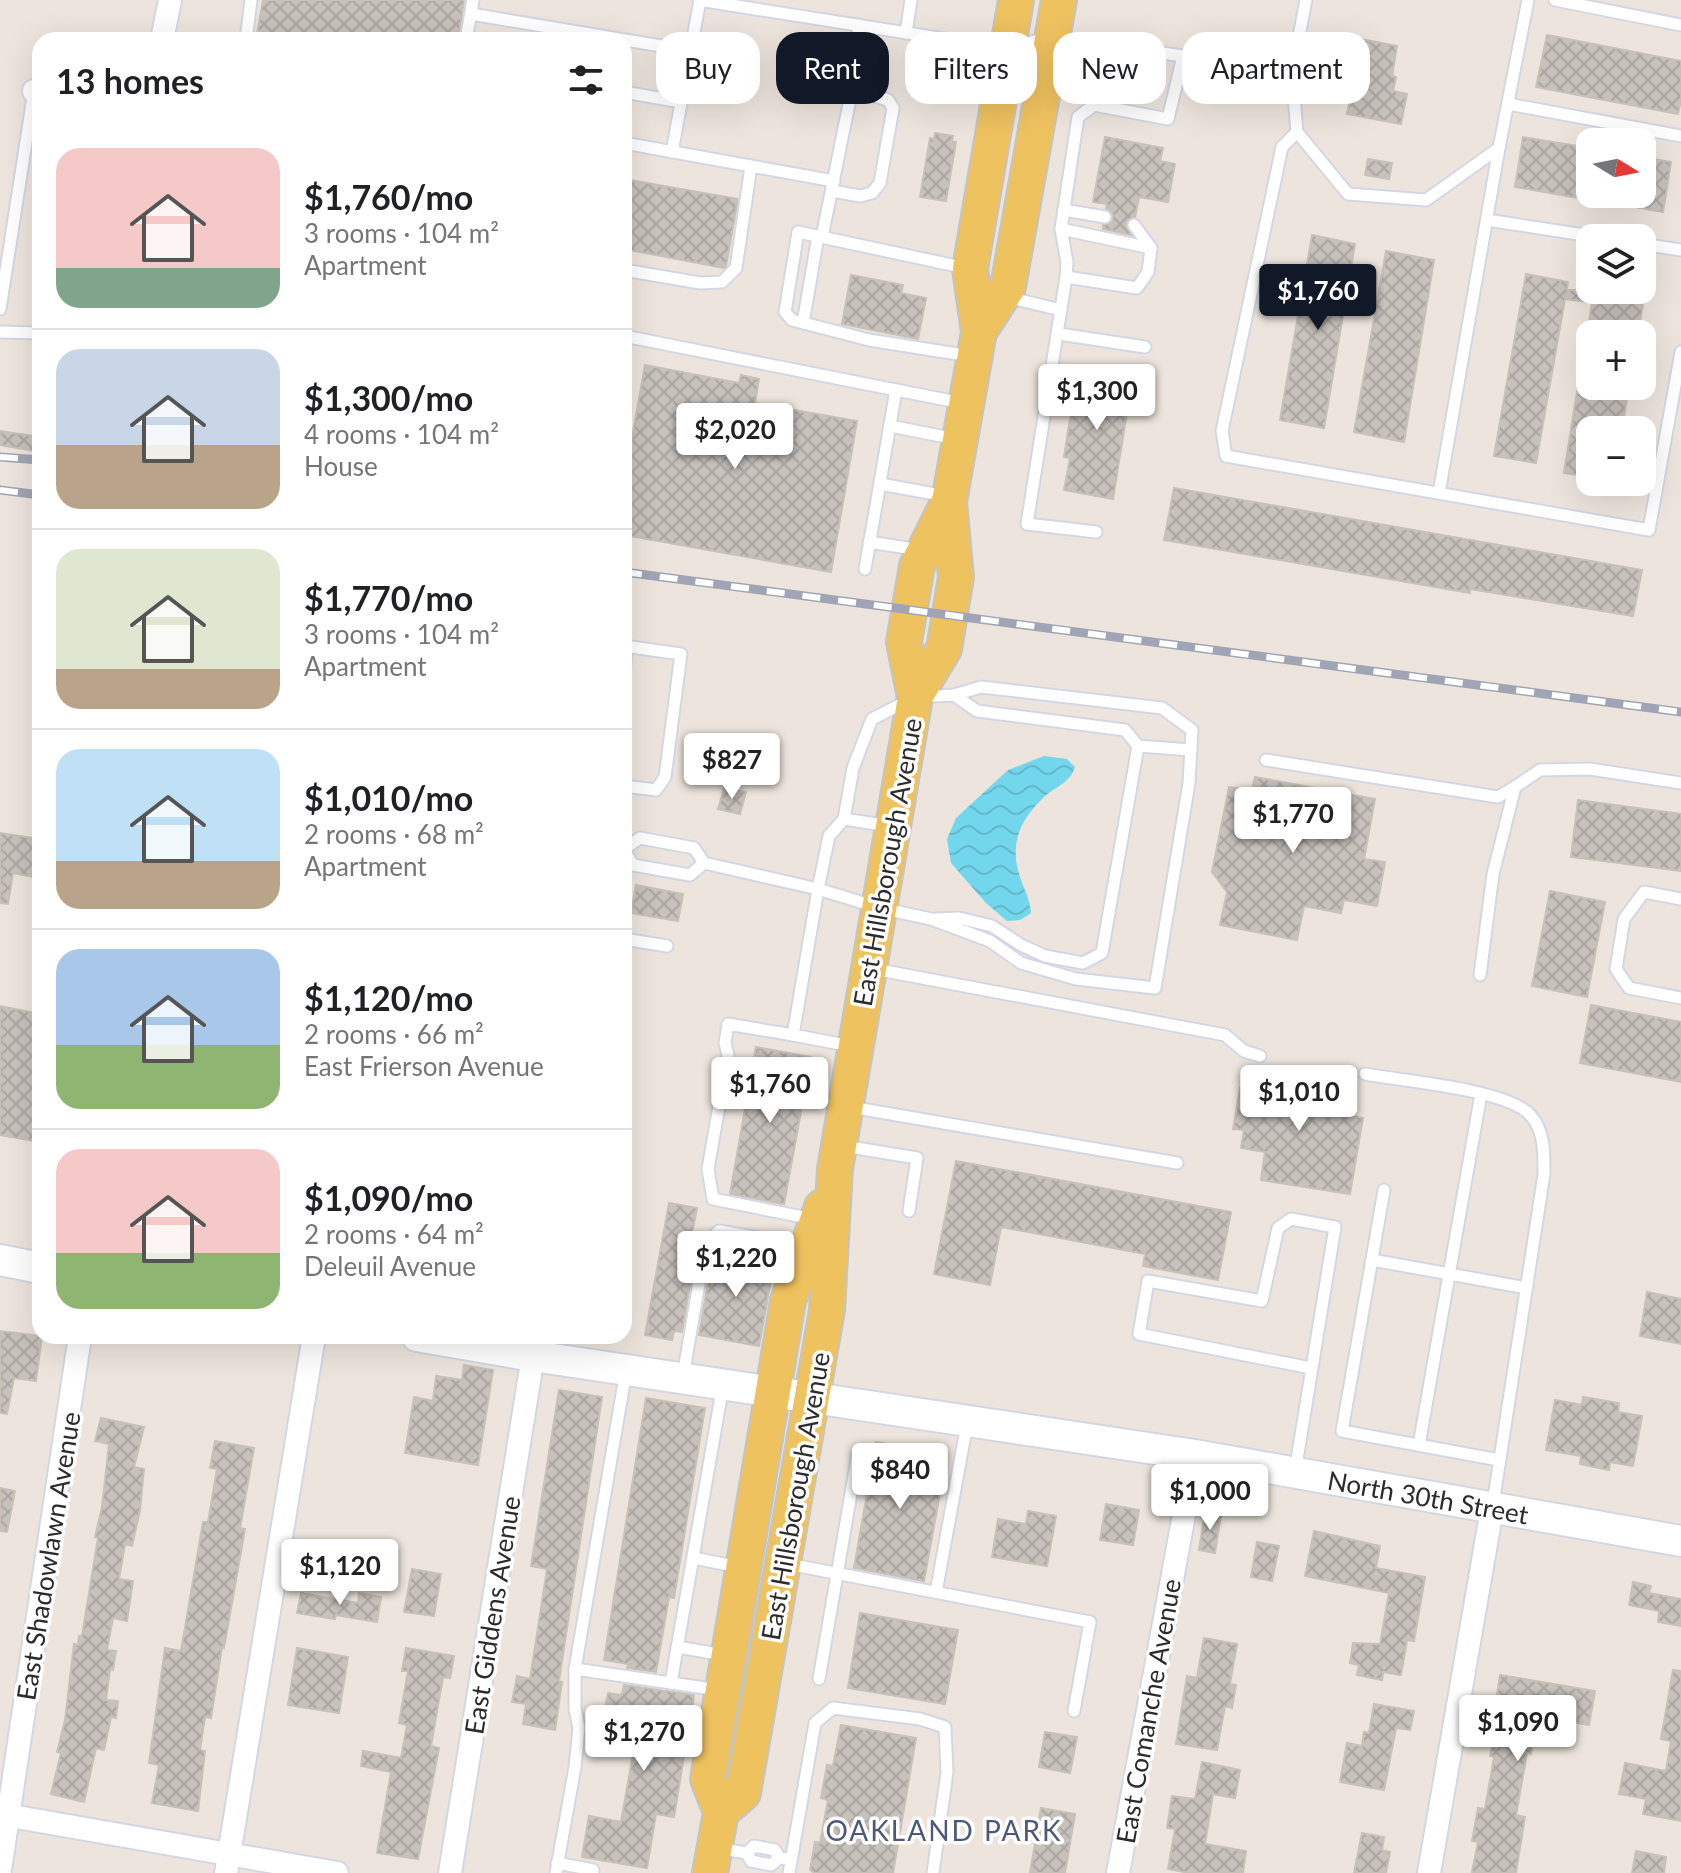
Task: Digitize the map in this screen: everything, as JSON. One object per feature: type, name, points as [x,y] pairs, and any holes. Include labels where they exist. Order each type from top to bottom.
[{"type":"main road","name":"East Hillsborough Avenue","points":[[1011,32],[1016,0]]},
{"type":"main road","name":"East Hillsborough Avenue","points":[[977,345],[1008,287],[1059,0]]},
{"type":"main road","name":"East Hillsborough Avenue","points":[[915,697],[944,649],[956,577],[949,500],[977,345],[970,269],[998,104]]},
{"type":"main road","name":"East Hillsborough Avenue","points":[[721,1812],[743,1793],[827,1310],[837,1158],[915,697],[904,642],[917,566],[949,500]]},
{"type":"main road","name":"East Hillsborough Avenue","points":[[724,1858],[721,1812],[708,1779],[728,1655],[788,1301],[837,1158]]},
{"type":"street","points":[[164,32],[170,0]]},
{"type":"street","points":[[0,1260],[32,1266]]},
{"type":"street","name":"East Shadowlawn Avenue","points":[[0,1870],[4,1814],[79,1344]]},
{"type":"street","points":[[228,1863],[313,1344]]},
{"type":"street","name":"North 30th Street","points":[[463,1344],[1195,1455],[1681,1541]]},
{"type":"street","name":"East Giddens Avenue","points":[[450,1873],[533,1356]]},
{"type":"street","name":"East Comanche Avenue","points":[[1118,1873],[1195,1455]]},
{"type":"street","points":[[1429,1873],[1492,1509]]},
{"type":"street","points":[[4,1814],[228,1863],[337,1873]]},
{"type":"lane","points":[[247,32],[251,0]]},
{"type":"lane","points":[[468,32],[473,0]]},
{"type":"lane","points":[[694,32],[700,0],[905,33]]},
{"type":"lane","points":[[906,32],[911,0]]},
{"type":"lane","points":[[1300,32],[1306,0]]},
{"type":"lane","points":[[1439,493],[1528,0]]},
{"type":"lane","points":[[1555,0],[1681,25]]},
{"type":"lane","points":[[471,14],[578,32]]},
{"type":"lane","points":[[858,32],[859,25]]},
{"type":"lane","points":[[1037,40],[1052,36],[1182,56]]},
{"type":"lane","points":[[632,41],[656,45]]},
{"type":"lane","points":[[1096,532],[1027,524],[1059,334],[1067,262],[1061,229],[1078,117],[1094,105],[1168,119],[1182,60]]},
{"type":"lane","points":[[632,93],[656,98]]},
{"type":"lane","points":[[632,144],[751,166],[833,186],[860,196],[872,193],[880,183],[893,108],[889,102]]},
{"type":"lane","points":[[672,152],[681,104]]},
{"type":"lane","points":[[803,323],[849,104]]},
{"type":"lane","points":[[1295,104],[1297,132],[1348,194],[1426,200],[1499,148]]},
{"type":"lane","points":[[1508,104],[1681,136]]},
{"type":"lane","points":[[0,309],[32,121]]},
{"type":"lane","points":[[1297,132],[1282,147],[1222,431],[1226,456],[1649,530],[1681,352]]},
{"type":"lane","points":[[632,271],[700,283],[722,282],[736,268],[751,166]]},
{"type":"lane","points":[[1064,210],[1105,217]]},
{"type":"lane","points":[[1487,220],[1576,234]]},
{"type":"lane","points":[[1066,277],[1137,288],[1148,272],[1151,248],[1134,225]]},
{"type":"lane","points":[[1061,229],[1151,248]]},
{"type":"lane","points":[[970,269],[798,232],[785,312],[792,320],[869,340],[977,345]]},
{"type":"lane","points":[[1656,246],[1681,250]]},
{"type":"lane","points":[[1002,296],[1061,310]]},
{"type":"lane","points":[[0,332],[32,333]]},
{"type":"lane","points":[[1059,334],[1145,347]]},
{"type":"lane","points":[[632,338],[966,404]]},
{"type":"lane","points":[[865,569],[896,390]]},
{"type":"lane","points":[[890,426],[960,440]]},
{"type":"lane","points":[[880,484],[949,500]]},
{"type":"lane","points":[[869,542],[924,551]]},
{"type":"lane","points":[[632,648],[681,654],[665,777],[656,790],[632,787]]},
{"type":"lane","points":[[632,844],[640,838],[694,848],[704,863],[818,889],[880,908],[931,919],[990,941],[1021,963],[1076,979],[1155,988],[1189,783],[1192,730],[1162,708],[981,687],[954,695],[915,697],[872,719],[853,768],[844,819],[829,836],[818,889],[793,1035]]},
{"type":"lane","points":[[954,695],[977,711],[1125,730],[1138,746],[1191,750]]},
{"type":"lane","points":[[931,919],[959,918],[992,926],[1021,945],[1083,963],[1102,953],[1138,746]]},
{"type":"lane","points":[[1266,760],[1498,797],[1540,770],[1590,769],[1681,783]]},
{"type":"lane","points":[[1480,975],[1493,874],[1515,787]]},
{"type":"lane","points":[[844,819],[893,827]]},
{"type":"lane","points":[[632,863],[690,875],[704,863]]},
{"type":"lane","points":[[1681,899],[1644,892],[1624,919],[1616,969],[1629,988],[1681,998]]},
{"type":"lane","points":[[632,940],[667,946]]},
{"type":"lane","points":[[870,968],[1201,1030],[1230,1037],[1244,1051],[1260,1056]]},
{"type":"lane","points":[[813,1233],[713,1199],[708,1169],[728,1055],[725,1043],[728,1024],[856,1047]]},
{"type":"lane","points":[[1365,1074],[1501,1098],[1519,1106],[1532,1117],[1542,1139],[1544,1174],[1492,1509]]},
{"type":"lane","points":[[1419,1445],[1481,1094]]},
{"type":"lane","points":[[846,1106],[1177,1163]]},
{"type":"lane","points":[[837,1158],[917,1158],[909,1211]]},
{"type":"lane","points":[[1384,1190],[1342,1431],[1499,1460]]},
{"type":"lane","points":[[1295,1473],[1335,1227],[1291,1219],[1278,1228],[1262,1301],[1148,1281],[1139,1334],[1311,1368]]},
{"type":"lane","points":[[683,1379],[706,1243],[719,1231],[813,1233]]},
{"type":"lane","points":[[1372,1260],[1527,1288]]},
{"type":"lane","points":[[593,1873],[593,1870],[556,1868],[579,1728],[575,1709],[575,1669],[626,1370]]},
{"type":"lane","points":[[671,1683],[723,1385]]},
{"type":"lane","points":[[936,1592],[967,1420]]},
{"type":"lane","points":[[819,1679],[858,1453]]},
{"type":"lane","points":[[693,1558],[743,1568]]},
{"type":"lane","points":[[784,1563],[1090,1622],[1074,1711]]},
{"type":"lane","points":[[677,1647],[728,1655]]},
{"type":"lane","points":[[575,1669],[723,1690]]},
{"type":"lane","points":[[789,1873],[785,1859],[815,1723],[833,1708],[920,1719],[945,1727],[947,1772],[933,1873]]},
{"type":"lane","points":[[724,1858],[754,1846],[775,1850],[785,1859]]},
{"type":"water","points":[[1044,756],[1067,759],[1075,767],[1069,777],[1044,797],[1023,823],[1016,843],[1017,865],[1031,913],[1020,920],[1007,921],[986,903],[951,863],[947,839],[956,818],[1008,770]]},
{"type":"building","points":[[263,0],[464,0],[459,32],[257,32]]},
{"type":"building","points":[[1547,35],[1681,61],[1678,114],[1536,87]]},
{"type":"building","points":[[1370,41],[1397,46],[1393,91],[1407,94],[1401,124],[1347,114],[1349,104],[1370,104]]},
{"type":"building","points":[[935,133],[953,136],[952,142],[956,142],[946,201],[920,197],[930,138],[934,139]]},
{"type":"building","points":[[1105,137],[1163,148],[1160,161],[1175,164],[1168,202],[1139,197],[1135,217],[1126,222],[1131,235],[1103,229],[1103,225],[1112,222],[1113,215],[1106,209],[1107,204],[1093,202]]},
{"type":"building","points":[[1523,137],[1576,146],[1576,198],[1515,187]]},
{"type":"building","points":[[1368,159],[1392,163],[1389,179],[1365,175]]},
{"type":"building","points":[[1656,159],[1671,162],[1663,212],[1640,208],[1656,208]]},
{"type":"building","points":[[632,180],[738,199],[724,268],[632,251]]},
{"type":"building","points":[[1312,235],[1355,244],[1324,428],[1280,420]]},
{"type":"building","points":[[1386,251],[1434,260],[1404,442],[1354,432]]},
{"type":"building","points":[[1526,274],[1568,282],[1567,290],[1576,290],[1576,301],[1565,299],[1536,463],[1494,456]]},
{"type":"building","points":[[851,275],[903,285],[901,293],[926,298],[918,339],[842,324]]},
{"type":"building","points":[[1592,304],[1643,304],[1640,320],[1589,320]]},
{"type":"building","points":[[645,365],[739,383],[741,375],[759,379],[755,403],[857,421],[831,572],[632,536],[632,438]]},
{"type":"building","points":[[1086,367],[1133,375],[1113,499],[1064,490],[1070,458],[1064,457],[1076,381],[1083,382]]},
{"type":"building","points":[[1576,398],[1627,400],[1624,416],[1576,416],[1576,475],[1564,473]]},
{"type":"building","points":[[0,431],[32,436],[32,451],[0,445]]},
{"type":"building","points":[[1174,488],[1642,570],[1633,616],[1470,589],[1470,593],[1164,540]]},
{"type":"building","points":[[1255,777],[1375,799],[1364,859],[1385,862],[1377,906],[1344,900],[1341,913],[1304,906],[1297,940],[1220,925],[1227,892],[1212,872],[1229,787],[1252,790]]},
{"type":"building","points":[[724,788],[746,792],[740,814],[718,809]]},
{"type":"building","points":[[1578,800],[1681,814],[1681,871],[1571,857]]},
{"type":"building","points":[[0,833],[32,838],[32,877],[13,873],[8,904],[0,903]]},
{"type":"building","points":[[636,885],[683,894],[678,921],[632,913]]},
{"type":"building","points":[[1550,891],[1605,902],[1587,997],[1532,986]]},
{"type":"building","points":[[1591,1005],[1681,1022],[1681,1082],[1580,1063]]},
{"type":"building","points":[[0,1006],[32,1012],[32,1141],[0,1135]]},
{"type":"building","points":[[756,1047],[811,1057],[784,1204],[730,1194]]},
{"type":"building","points":[[1255,1072],[1331,1084],[1327,1111],[1363,1118],[1350,1194],[1261,1180],[1265,1152],[1241,1148],[1244,1130],[1233,1129],[1240,1088],[1252,1090]]},
{"type":"building","points":[[956,1161],[1231,1212],[1218,1280],[1143,1266],[1145,1254],[1001,1227],[990,1285],[934,1274]]},
{"type":"building","points":[[669,1203],[697,1208],[689,1249],[696,1250],[682,1332],[674,1331],[672,1340],[645,1335]]},
{"type":"building","points":[[713,1253],[774,1264],[759,1346],[699,1335]]},
{"type":"building","points":[[1647,1292],[1681,1299],[1681,1344],[1640,1336]]},
{"type":"building","points":[[0,1331],[32,1335],[32,1344],[41,1344],[36,1381],[14,1378],[7,1414],[0,1413]]},
{"type":"building","points":[[464,1365],[493,1370],[478,1465],[405,1453],[414,1397],[433,1401],[436,1376],[462,1380]]},
{"type":"building","points":[[559,1390],[602,1397],[559,1681],[562,1682],[555,1730],[523,1724],[526,1704],[512,1702],[517,1676],[530,1679],[547,1569],[531,1566]]},
{"type":"building","points":[[1583,1397],[1619,1403],[1618,1412],[1642,1416],[1633,1466],[1610,1462],[1609,1470],[1580,1464],[1581,1456],[1546,1450],[1555,1400],[1582,1405]]},
{"type":"building","points":[[646,1398],[705,1408],[674,1598],[669,1597],[656,1672],[627,1668],[628,1664],[604,1660]]},
{"type":"building","points":[[101,1418],[144,1427],[134,1467],[144,1469],[132,1546],[125,1544],[119,1579],[133,1581],[127,1621],[113,1618],[107,1650],[116,1651],[106,1700],[118,1701],[116,1718],[111,1717],[104,1750],[96,1748],[84,1802],[51,1794],[61,1753],[57,1752],[65,1720],[74,1644],[78,1645],[79,1636],[82,1636],[98,1538],[95,1537],[102,1507],[109,1444],[95,1441]]},
{"type":"building","points":[[215,1441],[254,1448],[240,1528],[245,1529],[224,1648],[211,1718],[205,1717],[200,1750],[205,1751],[198,1811],[152,1803],[159,1765],[149,1763],[165,1648],[181,1651],[203,1522],[208,1522],[217,1469],[210,1468]]},
{"type":"building","points":[[876,1442],[947,1455],[924,1581],[854,1568]]},
{"type":"building","points":[[0,1488],[15,1491],[7,1532],[0,1531]]},
{"type":"building","points":[[1106,1504],[1139,1510],[1133,1545],[1100,1540]]},
{"type":"building","points":[[1028,1511],[1056,1516],[1047,1566],[992,1557],[998,1519],[1026,1524]]},
{"type":"building","points":[[1205,1512],[1221,1514],[1215,1553],[1199,1550]]},
{"type":"building","points":[[1314,1531],[1380,1546],[1376,1568],[1425,1577],[1414,1641],[1407,1640],[1401,1675],[1383,1672],[1382,1680],[1357,1675],[1359,1665],[1350,1663],[1353,1643],[1380,1644],[1389,1593],[1305,1576]]},
{"type":"building","points":[[1257,1542],[1279,1546],[1272,1581],[1251,1577]]},
{"type":"building","points":[[412,1569],[441,1574],[434,1616],[404,1612]]},
{"type":"building","points":[[1633,1582],[1651,1586],[1649,1593],[1681,1599],[1681,1626],[1658,1622],[1659,1611],[1629,1605]]},
{"type":"building","points":[[301,1593],[358,1603],[359,1593],[381,1597],[377,1622],[297,1613]]},
{"type":"building","points":[[860,1613],[958,1630],[945,1704],[848,1688]]},
{"type":"building","points":[[1204,1638],[1237,1644],[1230,1684],[1236,1685],[1232,1708],[1225,1706],[1217,1750],[1176,1744],[1187,1676],[1197,1678]]},
{"type":"building","points":[[297,1648],[348,1657],[339,1713],[288,1705]]},
{"type":"building","points":[[406,1648],[454,1656],[450,1678],[443,1677],[431,1746],[439,1748],[418,1859],[377,1853],[391,1772],[361,1766],[363,1751],[401,1758],[407,1725],[399,1723],[408,1671],[402,1671]]},
{"type":"building","points":[[1673,1670],[1681,1671],[1681,1821],[1643,1814],[1646,1799],[1619,1794],[1625,1763],[1666,1771],[1671,1741],[1661,1739]]},
{"type":"building","points":[[1500,1675],[1595,1691],[1589,1725],[1538,1716],[1531,1754],[1527,1753],[1516,1815],[1525,1817],[1516,1873],[1472,1872],[1478,1842],[1472,1841],[1478,1808],[1485,1809],[1494,1757],[1490,1756],[1499,1710],[1495,1709]]},
{"type":"building","points":[[624,1685],[694,1695],[674,1817],[656,1814],[647,1868],[582,1857],[589,1816],[621,1822],[638,1725],[603,1719],[608,1693],[622,1695]]},
{"type":"building","points":[[1374,1704],[1414,1711],[1410,1730],[1396,1728],[1384,1790],[1340,1782],[1347,1743],[1362,1746],[1364,1732],[1369,1733]]},
{"type":"building","points":[[841,1725],[916,1738],[893,1873],[815,1873],[810,1870],[815,1842],[820,1843],[828,1800],[821,1798],[827,1765],[833,1766]]},
{"type":"building","points":[[1045,1732],[1077,1737],[1070,1773],[1039,1767]]},
{"type":"building","points":[[1202,1762],[1240,1770],[1235,1798],[1213,1794],[1205,1844],[1246,1851],[1243,1873],[1189,1873],[1168,1869],[1175,1829],[1167,1828],[1172,1796],[1195,1799]]},
{"type":"building","points":[[1041,1808],[1075,1814],[1065,1873],[1030,1873]]},
{"type":"building","points":[[1362,1833],[1384,1837],[1382,1850],[1390,1852],[1386,1873],[1354,1873]]},
{"type":"building","points":[[1636,1851],[1666,1857],[1664,1873],[1632,1873]]},
{"type":"railway","points":[[0,457],[32,459]]},
{"type":"railway","points":[[0,490],[32,494]]},
{"type":"railway","points":[[632,573],[1681,712]]},
{"type":"district","name":"OAKLAND PARK","points":[[944,1830]]}]
